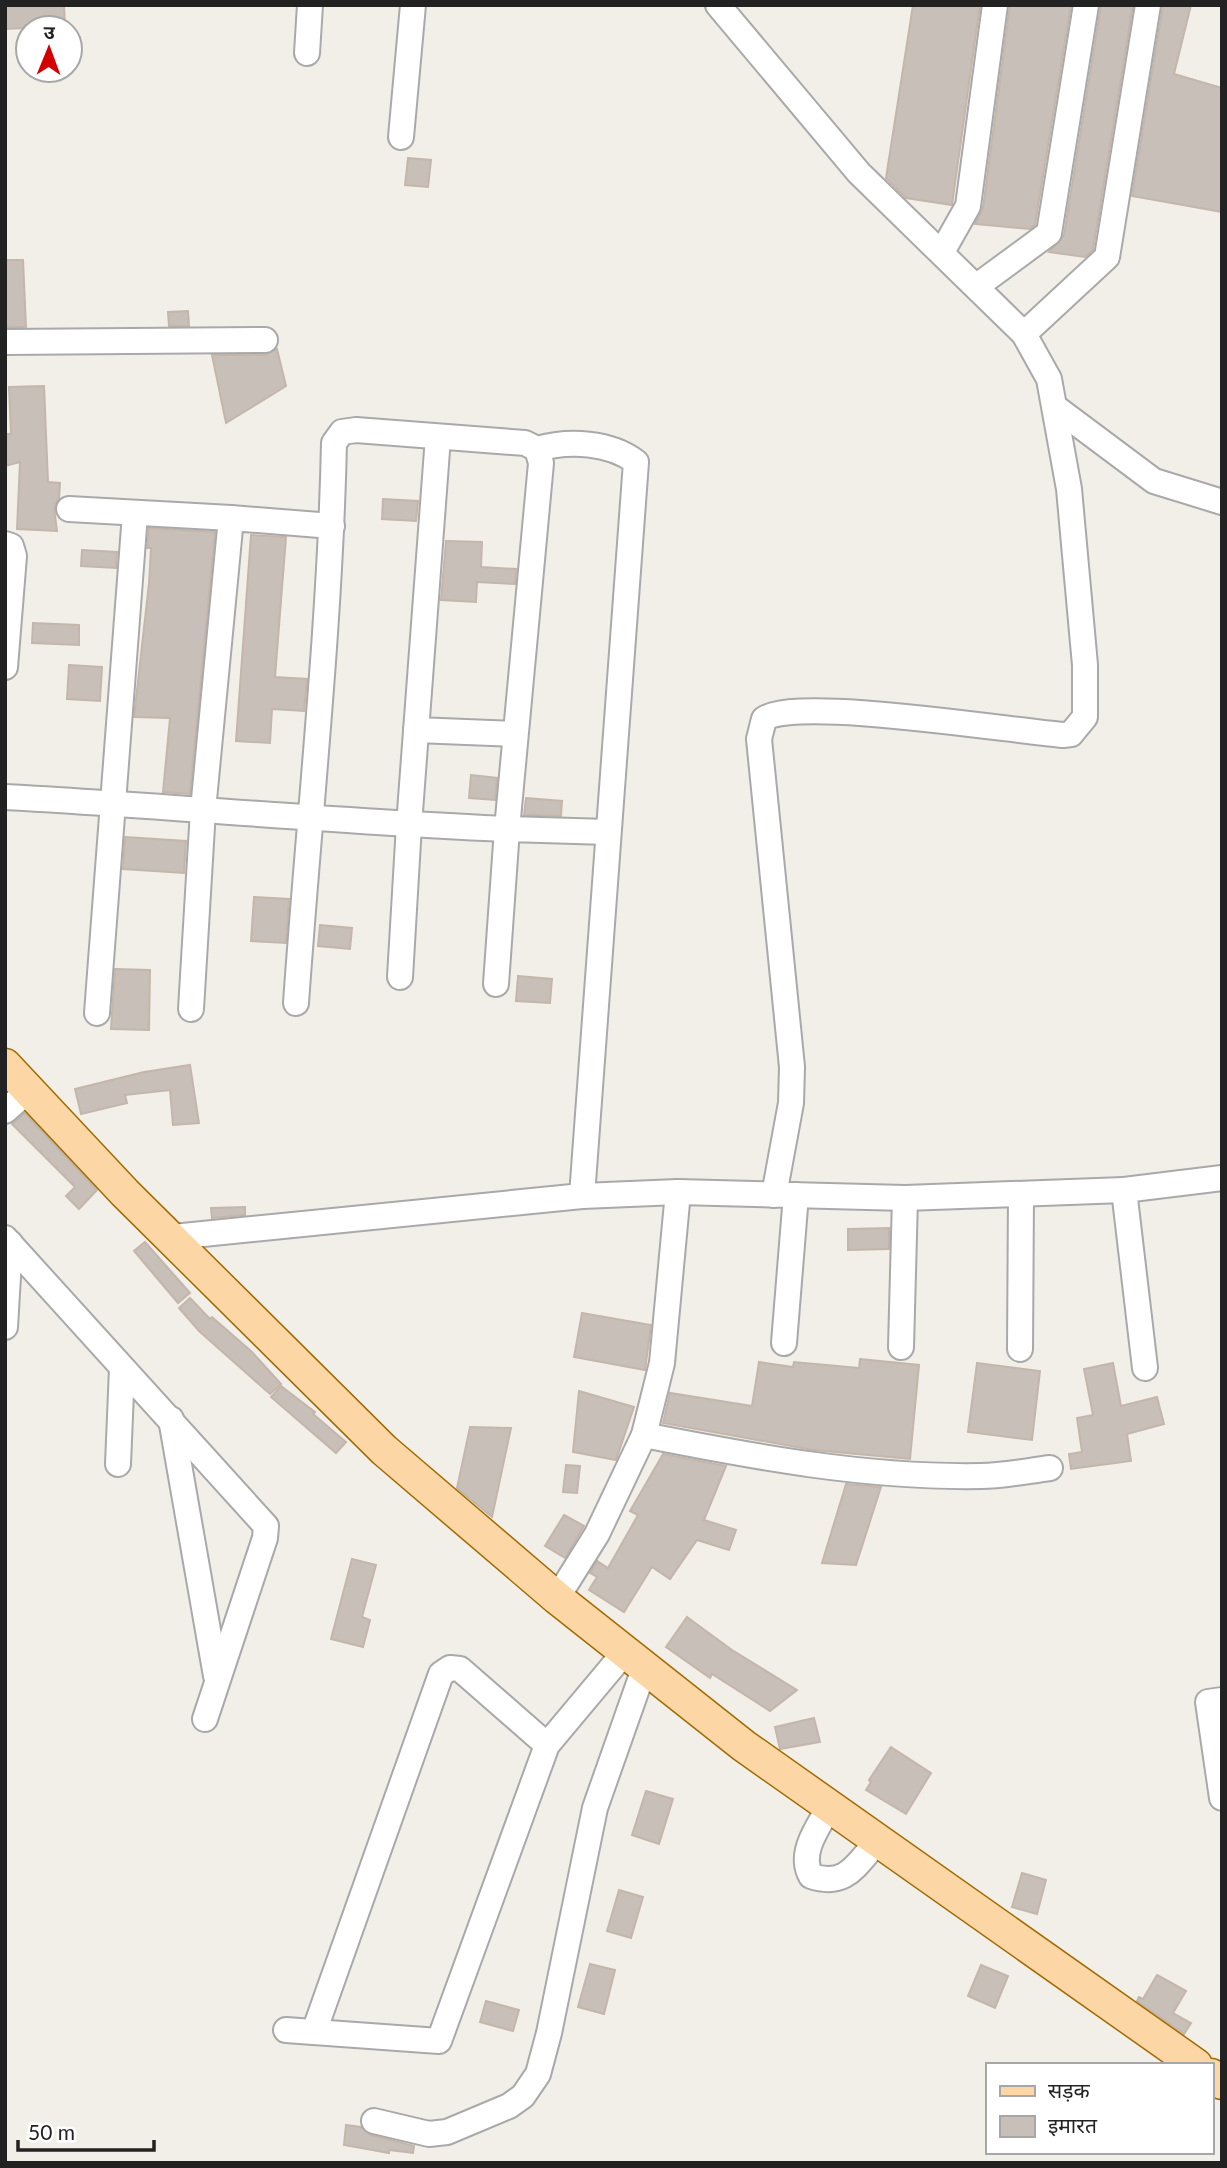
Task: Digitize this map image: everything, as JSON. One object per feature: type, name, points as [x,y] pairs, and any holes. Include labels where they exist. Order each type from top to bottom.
[{"type":"main road","points":[[14,1079],[384,1450],[556,1598],[744,1746],[1193,2063]]},
{"type":"street","points":[[307,53],[310,5]]},
{"type":"street","points":[[401,137],[413,5]]},
{"type":"street","points":[[718,5],[859,173],[942,251],[1024,334],[1049,379],[1061,436],[1069,489],[1085,665],[1084,717],[1071,734],[1025,732],[893,715],[782,712],[764,719],[759,739],[792,1067],[785,1195],[784,1343]]},
{"type":"street","points":[[942,251],[968,206],[995,5]]},
{"type":"street","points":[[977,286],[1049,233],[1086,5]]},
{"type":"street","points":[[1024,334],[1107,257],[1147,5]]},
{"type":"street","points":[[5,342],[265,340]]},
{"type":"street","points":[[1055,407],[1154,481],[1222,502]]},
{"type":"street","points":[[296,1003],[332,526],[334,443],[342,432],[356,430],[525,443],[537,449],[562,442],[622,452],[636,462],[582,1196]]},
{"type":"street","points":[[400,977],[408,825],[438,437]]},
{"type":"street","points":[[496,984],[515,734],[541,463],[537,449]]},
{"type":"street","points":[[69,509],[332,526]]},
{"type":"street","points":[[97,1013],[135,514]]},
{"type":"street","points":[[191,1009],[203,810],[231,518]]},
{"type":"street","points":[[5,544],[11,546],[14,555],[5,667]]},
{"type":"street","points":[[416,730],[515,734]]},
{"type":"street","points":[[5,797],[309,816],[408,825],[608,832]]},
{"type":"street","points":[[5,1111],[14,1079]]},
{"type":"street","points":[[173,1237],[582,1196],[678,1192],[905,1198],[1021,1195],[1124,1190],[1222,1178]]},
{"type":"street","points":[[1124,1190],[1145,1368]]},
{"type":"street","points":[[556,1598],[597,1534],[644,1435],[663,1363],[678,1192]]},
{"type":"street","points":[[1020,1349],[1021,1195]]},
{"type":"street","points":[[901,1347],[905,1198]]},
{"type":"street","points":[[5,1327],[7,1242]]},
{"type":"street","points":[[7,1242],[171,1419],[266,1527],[265,1538],[205,1719]]},
{"type":"street","points":[[118,1464],[122,1368]]},
{"type":"street","points":[[171,1419],[217,1681]]},
{"type":"street","points":[[644,1435],[767,1459],[873,1472],[982,1476],[1050,1468]]},
{"type":"street","points":[[286,2030],[439,2041],[547,1745],[634,1661]]},
{"type":"street","points":[[373,2120],[429,2134],[447,2132],[509,2106],[523,2096],[538,2074],[549,2033],[595,1808],[634,1661]]},
{"type":"street","points":[[314,2032],[441,1674],[450,1668],[460,1669],[547,1745]]},
{"type":"street","points":[[1222,1700],[1208,1702],[1222,1798]]},
{"type":"street","points":[[830,1807],[808,1849],[806,1866],[811,1876],[837,1880],[847,1875],[878,1841]]},
{"type":"building","points":[[5,5],[64,5],[64,14],[14,14],[14,29],[5,29]]},
{"type":"building","points":[[913,5],[980,5],[952,205],[906,198],[886,178]]},
{"type":"building","points":[[1010,5],[1071,5],[1035,225],[1030,229],[975,224],[983,208]]},
{"type":"building","points":[[1101,5],[1133,5],[1093,250],[1085,257],[1049,252],[1064,235]]},
{"type":"building","points":[[1163,5],[1191,5],[1174,74],[1222,88],[1222,212],[1132,196]]},
{"type":"building","points":[[408,158],[431,160],[428,187],[405,185]]},
{"type":"building","points":[[5,260],[23,260],[26,327],[5,327]]},
{"type":"building","points":[[188,311],[189,326],[169,326],[168,312]]},
{"type":"building","points":[[277,349],[286,386],[226,423],[212,355],[265,355]]},
{"type":"building","points":[[44,386],[48,482],[60,483],[59,499],[54,508],[57,531],[17,529],[20,462],[5,466],[5,434],[11,434],[9,387]]},
{"type":"building","points":[[383,499],[418,501],[416,521],[382,519]]},
{"type":"building","points":[[149,528],[215,532],[190,794],[163,792],[170,718],[134,717],[149,583]]},
{"type":"building","points":[[251,535],[286,537],[275,677],[307,679],[304,711],[272,709],[270,743],[236,741]]},
{"type":"building","points":[[446,541],[482,542],[481,567],[516,569],[515,584],[477,582],[476,602],[441,600]]},
{"type":"building","points":[[82,550],[117,552],[116,568],[81,566]]},
{"type":"building","points":[[33,623],[79,625],[79,645],[32,643]]},
{"type":"building","points":[[69,665],[102,667],[100,701],[67,699]]},
{"type":"building","points":[[471,775],[497,778],[495,800],[469,798]]},
{"type":"building","points":[[526,798],[562,801],[561,816],[524,815]]},
{"type":"building","points":[[125,837],[186,841],[184,873],[123,869]]},
{"type":"building","points":[[254,897],[289,899],[286,943],[251,941]]},
{"type":"building","points":[[320,925],[352,928],[350,949],[318,946]]},
{"type":"building","points":[[115,969],[150,970],[149,1030],[111,1029]]},
{"type":"building","points":[[518,976],[552,979],[550,1003],[516,1001]]},
{"type":"building","points":[[190,1065],[199,1123],[173,1125],[170,1090],[125,1095],[127,1103],[81,1114],[75,1089],[144,1072]]},
{"type":"building","points":[[25,1113],[97,1190],[79,1209],[66,1196],[75,1187],[12,1124]]},
{"type":"building","points":[[245,1207],[245,1215],[212,1218],[211,1208]]},
{"type":"building","points":[[889,1228],[889,1249],[848,1250],[848,1229]]},
{"type":"building","points":[[145,1242],[190,1293],[178,1303],[134,1251]]},
{"type":"building","points":[[190,1298],[210,1319],[212,1317],[251,1351],[281,1384],[270,1394],[199,1331],[179,1308]]},
{"type":"building","points":[[582,1313],[651,1325],[645,1370],[574,1357]]},
{"type":"building","points":[[860,1359],[919,1365],[910,1459],[813,1450],[663,1423],[670,1393],[752,1406],[759,1362],[793,1367],[794,1362],[859,1368]]},
{"type":"building","points":[[977,1363],[1040,1371],[1032,1440],[968,1432]]},
{"type":"building","points":[[1113,1363],[1121,1406],[1157,1397],[1164,1424],[1127,1434],[1131,1461],[1071,1469],[1069,1454],[1082,1452],[1077,1418],[1093,1415],[1084,1369]]},
{"type":"building","points":[[281,1386],[315,1412],[313,1414],[346,1442],[336,1453],[271,1397]]},
{"type":"building","points":[[579,1391],[634,1407],[616,1460],[573,1452]]},
{"type":"building","points":[[470,1427],[511,1428],[492,1517],[457,1488]]},
{"type":"building","points":[[663,1454],[726,1466],[704,1520],[736,1530],[729,1550],[697,1540],[670,1579],[652,1567],[624,1612],[589,1590],[597,1577],[590,1573],[597,1561],[608,1568],[638,1515],[630,1511]]},
{"type":"building","points":[[566,1465],[580,1466],[577,1493],[563,1492]]},
{"type":"building","points":[[846,1484],[881,1487],[856,1565],[822,1563]]},
{"type":"building","points":[[564,1515],[584,1526],[565,1558],[545,1546]]},
{"type":"building","points":[[352,1559],[376,1565],[362,1617],[370,1620],[363,1647],[331,1639]]},
{"type":"building","points":[[687,1617],[732,1650],[797,1690],[770,1711],[712,1674],[710,1678],[666,1647]]},
{"type":"building","points":[[814,1718],[820,1742],[780,1749],[775,1727]]},
{"type":"building","points":[[891,1747],[931,1773],[906,1814],[866,1790],[871,1782],[869,1780]]},
{"type":"building","points":[[646,1791],[673,1799],[659,1844],[632,1835]]},
{"type":"building","points":[[1022,1873],[1046,1880],[1037,1914],[1012,1907]]},
{"type":"building","points":[[619,1890],[643,1897],[631,1938],[607,1931]]},
{"type":"building","points":[[590,1964],[615,1970],[604,2014],[578,2007]]},
{"type":"building","points":[[981,1965],[1008,1976],[995,2008],[968,1996]]},
{"type":"building","points":[[1157,1975],[1186,1991],[1173,2013],[1191,2023],[1184,2034],[1137,2001],[1139,1997],[1143,1999]]},
{"type":"building","points":[[486,2001],[519,2010],[513,2031],[480,2022]]},
{"type":"building","points":[[346,2125],[361,2127],[371,2135],[414,2146],[413,2153],[389,2150],[389,2153],[344,2145]]}]
